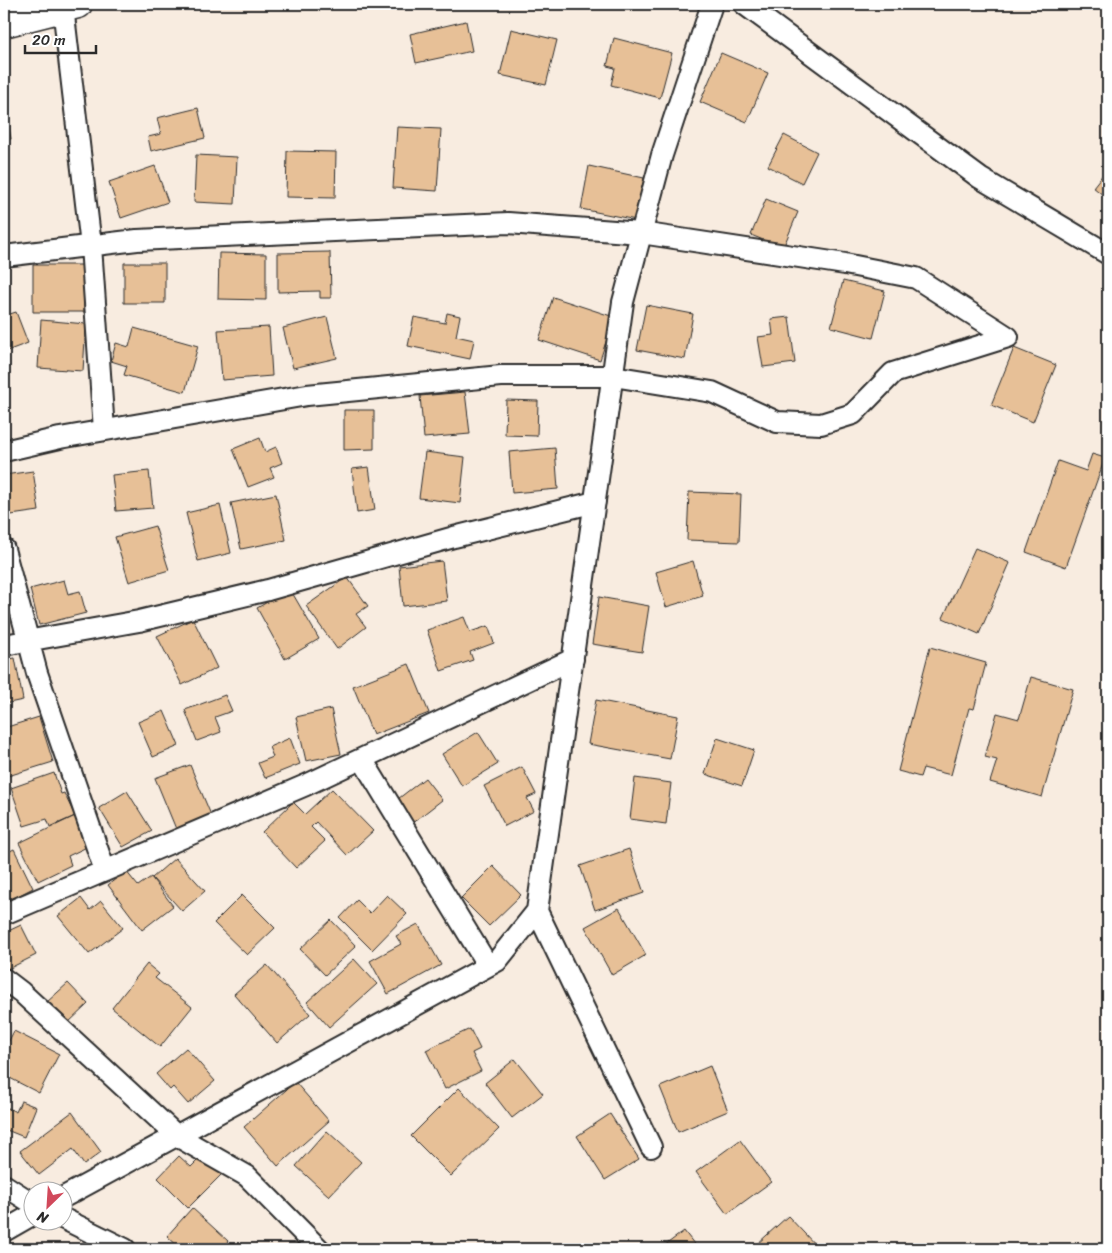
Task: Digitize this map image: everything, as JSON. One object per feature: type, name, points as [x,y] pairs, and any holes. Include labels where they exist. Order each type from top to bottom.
[{"type":"main road","points":[[4,23],[70,5]]},
{"type":"street","points":[[72,1193],[497,961],[537,911],[623,302],[662,155],[712,4]]},
{"type":"street","points":[[744,4],[980,178],[1108,254]]},
{"type":"street","points":[[70,5],[91,246],[104,430]]},
{"type":"street","points":[[4,256],[137,240],[508,222],[641,233],[845,264],[916,278],[1008,337],[893,373],[852,414],[821,424],[777,422],[712,392],[612,376],[501,376],[307,395],[60,438],[4,451]]},
{"type":"street","points":[[4,645],[139,621],[268,590],[454,537],[595,502]]},
{"type":"street","points":[[4,549],[37,673],[105,871]]},
{"type":"street","points":[[4,914],[306,785],[573,659]]},
{"type":"street","points":[[362,759],[488,966]]},
{"type":"street","points":[[537,911],[651,1147]]},
{"type":"street","points":[[4,979],[21,992],[177,1136],[247,1176],[319,1249]]},
{"type":"street","points":[[4,1185],[22,1196]]},
{"type":"street","points":[[4,1230],[22,1220]]},
{"type":"street","points":[[72,1223],[125,1249]]},
{"type":"building","points":[[466,21],[472,51],[416,63],[410,34]]},
{"type":"building","points":[[511,29],[557,40],[546,85],[500,75]]},
{"type":"building","points":[[614,38],[672,53],[660,98],[611,85],[615,68],[607,66]]},
{"type":"building","points":[[721,53],[768,73],[747,122],[700,102]]},
{"type":"building","points":[[4,98],[11,139],[4,140]]},
{"type":"building","points":[[198,108],[205,138],[151,151],[148,137],[161,134],[157,118]]},
{"type":"building","points":[[397,127],[441,129],[437,191],[393,188]]},
{"type":"building","points":[[784,135],[817,152],[802,183],[768,166]]},
{"type":"building","points":[[287,151],[336,152],[335,198],[286,197]]},
{"type":"building","points":[[196,155],[237,157],[235,204],[194,202]]},
{"type":"building","points":[[155,166],[168,202],[121,218],[109,182]]},
{"type":"building","points":[[589,166],[644,178],[636,220],[581,209]]},
{"type":"building","points":[[1108,168],[1108,199],[1093,187]]},
{"type":"building","points":[[766,199],[798,212],[783,248],[751,235]]},
{"type":"building","points":[[330,252],[331,298],[320,298],[320,291],[278,292],[278,253]]},
{"type":"building","points":[[219,253],[266,254],[266,300],[218,299]]},
{"type":"building","points":[[124,263],[165,263],[165,303],[124,303]]},
{"type":"building","points":[[33,265],[83,265],[84,312],[33,312]]},
{"type":"building","points":[[843,281],[885,291],[873,338],[831,327]]},
{"type":"building","points":[[553,297],[614,317],[600,360],[539,340]]},
{"type":"building","points":[[646,305],[693,314],[685,359],[637,350]]},
{"type":"building","points":[[16,312],[28,343],[4,352],[4,316]]},
{"type":"building","points":[[447,313],[460,316],[456,336],[474,340],[470,359],[408,346],[414,317],[445,323]]},
{"type":"building","points":[[327,317],[337,358],[293,368],[283,328]]},
{"type":"building","points":[[789,317],[795,363],[763,367],[758,337],[773,335],[771,319]]},
{"type":"building","points":[[41,320],[86,324],[83,371],[38,368]]},
{"type":"building","points":[[269,327],[272,376],[222,380],[218,330]]},
{"type":"building","points":[[134,328],[198,346],[185,392],[124,375],[127,366],[111,361],[116,343],[129,347]]},
{"type":"building","points":[[1014,348],[1056,365],[1033,422],[991,405]]},
{"type":"building","points":[[465,392],[470,434],[424,438],[420,396]]},
{"type":"building","points":[[506,400],[538,401],[537,436],[505,435]]},
{"type":"building","points":[[344,410],[374,410],[374,449],[344,450]]},
{"type":"building","points":[[260,438],[265,452],[276,447],[282,463],[270,468],[274,477],[248,487],[233,449]]},
{"type":"building","points":[[555,448],[558,489],[512,493],[509,452]]},
{"type":"building","points":[[425,452],[465,457],[460,503],[419,498]]},
{"type":"building","points":[[1092,454],[1105,458],[1066,567],[1026,552],[1058,461],[1086,471]]},
{"type":"building","points":[[369,467],[375,510],[357,513],[352,469]]},
{"type":"building","points":[[33,471],[39,511],[4,516],[4,475]]},
{"type":"building","points":[[149,471],[153,508],[116,511],[112,475]]},
{"type":"building","points":[[689,492],[741,494],[739,542],[687,540]]},
{"type":"building","points":[[276,494],[286,540],[241,549],[231,503]]},
{"type":"building","points":[[220,505],[231,553],[198,561],[186,513]]},
{"type":"building","points":[[155,526],[169,570],[129,582],[115,537]]},
{"type":"building","points":[[975,548],[1010,563],[979,634],[943,618]]},
{"type":"building","points":[[442,561],[447,601],[403,606],[399,566]]},
{"type":"building","points":[[693,561],[703,596],[666,607],[656,572]]},
{"type":"building","points":[[347,577],[368,606],[356,614],[366,627],[337,649],[306,606]]},
{"type":"building","points":[[64,580],[68,594],[80,591],[86,613],[39,625],[30,589]]},
{"type":"building","points":[[290,589],[319,639],[285,659],[257,608]]},
{"type":"building","points":[[599,597],[649,606],[642,652],[592,644]]},
{"type":"building","points":[[464,617],[470,632],[488,626],[494,643],[470,652],[473,660],[441,671],[427,630]]},
{"type":"building","points":[[193,619],[217,668],[182,685],[157,636]]},
{"type":"building","points":[[930,647],[986,663],[974,709],[969,708],[951,775],[923,768],[920,777],[898,771]]},
{"type":"building","points":[[15,658],[23,700],[4,704],[4,660]]},
{"type":"building","points":[[409,664],[429,713],[373,735],[353,686]]},
{"type":"building","points":[[1031,677],[1073,689],[1042,797],[990,782],[997,760],[985,757],[997,713],[1019,719]]},
{"type":"building","points":[[225,695],[232,711],[215,717],[221,732],[197,741],[185,710]]},
{"type":"building","points":[[596,700],[678,716],[670,759],[588,744]]},
{"type":"building","points":[[331,709],[341,754],[306,761],[296,717]]},
{"type":"building","points":[[164,711],[179,746],[153,757],[138,722]]},
{"type":"building","points":[[39,717],[53,762],[8,776],[4,763],[4,728]]},
{"type":"building","points":[[478,732],[498,764],[462,786],[442,754]]},
{"type":"building","points":[[290,738],[300,764],[265,778],[258,763],[273,757],[269,747]]},
{"type":"building","points":[[717,738],[754,750],[742,786],[705,774]]},
{"type":"building","points":[[190,765],[211,815],[176,829],[155,778]]},
{"type":"building","points":[[522,767],[536,794],[527,798],[534,811],[505,826],[484,786]]},
{"type":"building","points":[[54,773],[61,794],[64,793],[75,816],[50,827],[47,819],[24,826],[11,788]]},
{"type":"building","points":[[425,778],[442,800],[411,824],[394,802]]},
{"type":"building","points":[[635,778],[671,783],[666,824],[630,819]]},
{"type":"building","points":[[332,789],[373,831],[347,855],[316,822],[311,827],[325,841],[296,868],[262,832],[293,802],[305,814]]},
{"type":"building","points":[[127,791],[152,831],[123,847],[99,808]]},
{"type":"building","points":[[75,816],[89,846],[68,856],[71,865],[38,881],[19,843]]},
{"type":"building","points":[[14,849],[33,888],[4,903],[4,854]]},
{"type":"building","points":[[629,849],[644,893],[595,910],[580,866]]},
{"type":"building","points":[[175,858],[205,891],[182,911],[152,878]]},
{"type":"building","points":[[493,866],[521,895],[489,926],[461,898]]},
{"type":"building","points":[[126,871],[138,886],[151,877],[173,906],[142,930],[108,885]]},
{"type":"building","points":[[242,895],[275,928],[247,955],[214,923]]},
{"type":"building","points":[[387,895],[407,914],[372,950],[340,918],[357,900],[370,913]]},
{"type":"building","points":[[81,898],[90,910],[101,901],[123,928],[89,954],[58,916]]},
{"type":"building","points":[[619,908],[646,955],[612,975],[585,927]]},
{"type":"building","points":[[331,920],[356,946],[325,975],[300,949]]},
{"type":"building","points":[[418,924],[441,965],[388,994],[370,961],[401,944],[396,936]]},
{"type":"building","points":[[21,925],[36,955],[8,969],[4,961],[4,933]]},
{"type":"building","points":[[354,959],[377,984],[329,1027],[307,1002]]},
{"type":"building","points":[[147,964],[159,974],[155,978],[192,1007],[160,1047],[112,1008]]},
{"type":"building","points":[[267,965],[310,1014],[277,1043],[234,994]]},
{"type":"building","points":[[68,983],[88,1004],[67,1024],[47,1002]]},
{"type":"building","points":[[470,1029],[480,1049],[472,1053],[481,1071],[445,1089],[426,1050]]},
{"type":"building","points":[[14,1031],[59,1054],[39,1093],[4,1075],[4,1050]]},
{"type":"building","points":[[186,1048],[215,1081],[188,1104],[173,1087],[170,1090],[156,1074]]},
{"type":"building","points":[[515,1059],[543,1094],[512,1118],[485,1083]]},
{"type":"building","points":[[710,1066],[728,1111],[678,1132],[660,1087]]},
{"type":"building","points":[[295,1082],[329,1121],[278,1166],[244,1127]]},
{"type":"building","points":[[459,1088],[499,1129],[451,1176],[411,1136]]},
{"type":"building","points":[[21,1101],[36,1107],[24,1137],[4,1129],[4,1106],[16,1112]]},
{"type":"building","points":[[72,1112],[101,1152],[84,1165],[73,1149],[39,1175],[20,1151]]},
{"type":"building","points":[[610,1114],[639,1159],[605,1180],[577,1136]]},
{"type":"building","points":[[327,1131],[361,1162],[329,1196],[296,1166]]},
{"type":"building","points":[[740,1140],[771,1182],[727,1214],[696,1172]]},
{"type":"building","points":[[205,1153],[224,1172],[188,1208],[158,1178],[179,1156],[191,1167]]},
{"type":"building","points":[[192,1208],[228,1241],[221,1249],[181,1249],[167,1236]]},
{"type":"building","points":[[788,1216],[819,1249],[760,1249],[756,1245]]},
{"type":"building","points":[[684,1231],[698,1249],[660,1249]]}]
